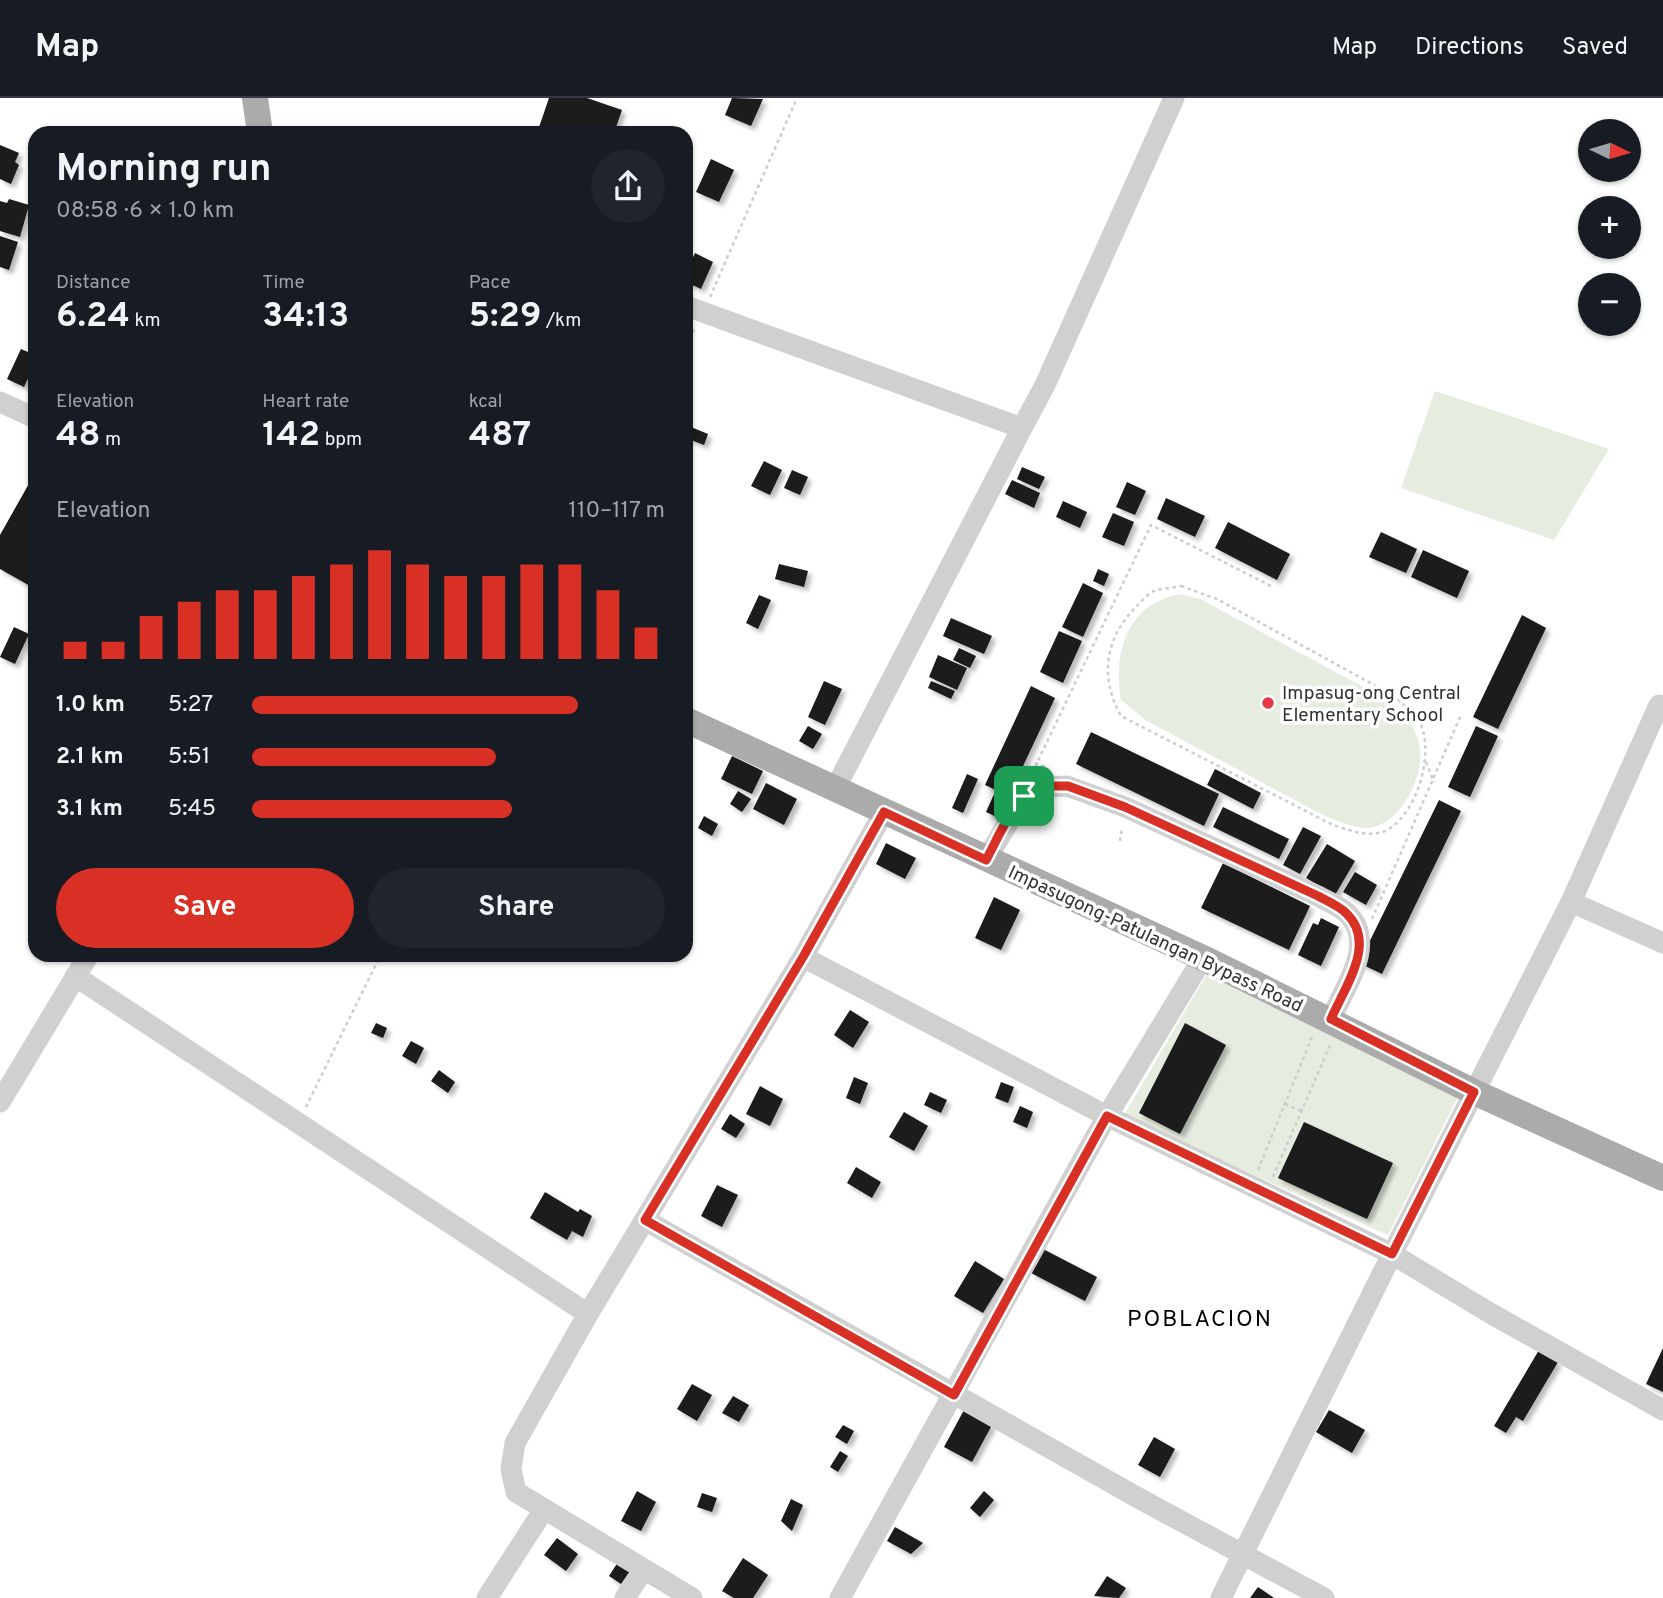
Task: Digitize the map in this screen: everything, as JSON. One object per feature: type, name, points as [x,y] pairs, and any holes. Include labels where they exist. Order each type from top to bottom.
[{"type":"main road","points":[[255,98],[259,126]]},
{"type":"main road","name":"Impasugong-Patulangan Bypass Road","points":[[693,723],[1203,958],[1474,1092],[1663,1178]]},
{"type":"street","points":[[835,789],[1045,386],[1174,98]]},
{"type":"street","points":[[695,309],[1022,428]]},
{"type":"street","points":[[0,402],[28,415]]},
{"type":"street","points":[[1221,1598],[1571,902],[1659,705]]},
{"type":"street","points":[[986,860],[1024,796],[1048,786],[1068,786],[1125,807],[1318,896],[1346,913],[1356,926],[1360,954],[1331,1019]]},
{"type":"street","points":[[692,1598],[543,1511],[516,1492],[511,1469],[515,1443],[588,1314],[803,957],[884,812]]},
{"type":"street","points":[[1571,902],[1663,943]]},
{"type":"street","points":[[803,957],[1107,1116],[1392,1254],[1490,1313],[1663,1409]]},
{"type":"street","points":[[840,1598],[1107,1116],[1203,958]]},
{"type":"street","points":[[0,1101],[84,962]]},
{"type":"street","points":[[75,976],[588,1314]]},
{"type":"street","points":[[645,1220],[1142,1500],[1245,1553],[1324,1598]]},
{"type":"street","points":[[487,1598],[543,1511]]},
{"type":"street","points":[[625,1598],[643,1570]]},
{"type":"path","points":[[695,309],[797,98]]},
{"type":"path","points":[[1024,796],[1035,763],[1151,525],[1273,587]]},
{"type":"path","points":[[1426,762],[1417,790],[1398,823],[1383,832],[1361,834],[1333,825],[1121,716],[1111,698],[1106,677],[1108,651],[1126,617],[1153,591],[1181,586],[1217,600],[1396,697],[1419,720],[1425,740],[1426,762],[1434,782]]},
{"type":"path","points":[[1356,926],[1375,918],[1461,715]]},
{"type":"path","points":[[298,1122],[377,962]]},
{"type":"path","points":[[1259,1189],[1285,1104],[1331,1019]]},
{"type":"path","points":[[1259,1189],[1301,1111],[1331,1019]]},
{"type":"path","points":[[1285,1104],[1301,1111]]},
{"type":"shaded area","points":[[1435,391],[1609,449],[1554,540],[1401,488]]},
{"type":"shaded area","points":[[1179,594],[1200,599],[1378,695],[1404,715],[1417,736],[1419,769],[1408,796],[1390,819],[1379,825],[1361,828],[1325,816],[1147,721],[1121,700],[1119,666],[1127,634],[1135,620],[1146,609]]},
{"type":"shaded area","points":[[1208,972],[1458,1097],[1388,1235],[1123,1117]]},
{"type":"building","points":[[549,98],[587,98],[622,110],[616,126],[539,126]]},
{"type":"building","points":[[732,98],[763,99],[751,126],[725,115]]},
{"type":"building","points":[[0,145],[19,153],[15,162],[19,165],[11,184],[0,179]]},
{"type":"building","points":[[711,159],[734,170],[719,202],[696,192]]},
{"type":"building","points":[[9,199],[28,205],[20,237],[0,231],[0,201],[7,203]]},
{"type":"building","points":[[0,236],[18,242],[9,270],[0,267]]},
{"type":"building","points":[[695,253],[713,262],[701,289],[693,285]]},
{"type":"building","points":[[21,349],[28,352],[28,378],[24,387],[7,379]]},
{"type":"building","points":[[693,428],[708,434],[704,445],[693,441]]},
{"type":"building","points":[[764,461],[782,470],[770,495],[751,486]]},
{"type":"building","points":[[1022,467],[1045,477],[1039,489],[1017,479]]},
{"type":"building","points":[[792,470],[808,477],[800,495],[784,488]]},
{"type":"building","points":[[1012,480],[1040,493],[1034,508],[1005,494]]},
{"type":"building","points":[[1127,482],[1146,491],[1135,515],[1116,507]]},
{"type":"building","points":[[28,485],[28,585],[0,569],[0,535]]},
{"type":"building","points":[[1166,498],[1205,516],[1195,537],[1157,519]]},
{"type":"building","points":[[1063,501],[1087,512],[1080,528],[1056,517]]},
{"type":"building","points":[[1113,513],[1134,522],[1124,546],[1102,537]]},
{"type":"building","points":[[1228,522],[1290,554],[1277,580],[1215,548]]},
{"type":"building","points":[[1381,532],[1417,549],[1406,573],[1369,557]]},
{"type":"building","points":[[1423,550],[1469,571],[1457,598],[1411,577]]},
{"type":"building","points":[[779,564],[808,571],[804,587],[775,579]]},
{"type":"building","points":[[1098,569],[1109,574],[1104,586],[1093,581]]},
{"type":"building","points":[[1083,583],[1103,593],[1083,637],[1062,627]]},
{"type":"building","points":[[759,595],[771,600],[758,629],[746,623]]},
{"type":"building","points":[[1522,615],[1546,628],[1498,729],[1473,717]]},
{"type":"building","points":[[951,618],[992,636],[984,654],[943,636]]},
{"type":"building","points":[[14,627],[28,634],[15,664],[0,657]]},
{"type":"building","points":[[1059,631],[1082,641],[1063,683],[1040,672]]},
{"type":"building","points":[[959,648],[976,656],[970,668],[953,660]]},
{"type":"building","points":[[938,655],[967,668],[957,690],[929,677]]},
{"type":"building","points":[[824,681],[842,689],[825,725],[808,717]]},
{"type":"building","points":[[931,681],[955,691],[951,699],[928,688]]},
{"type":"building","points":[[1031,686],[1055,698],[1009,796],[985,785]]},
{"type":"building","points":[[808,726],[822,734],[813,749],[799,741]]},
{"type":"building","points":[[1476,726],[1498,736],[1470,797],[1448,787]]},
{"type":"building","points":[[1091,732],[1219,794],[1204,826],[1076,764]]},
{"type":"building","points":[[732,756],[763,771],[752,794],[721,779]]},
{"type":"building","points":[[1215,769],[1261,793],[1253,809],[1207,785]]},
{"type":"building","points":[[967,774],[978,779],[963,813],[952,808]]},
{"type":"building","points":[[766,783],[797,799],[784,825],[753,809]]},
{"type":"building","points":[[738,791],[751,799],[742,812],[730,804]]},
{"type":"building","points":[[995,792],[1007,798],[999,818],[986,812]]},
{"type":"building","points":[[1439,800],[1461,811],[1382,974],[1359,963]]},
{"type":"building","points":[[1223,807],[1289,839],[1279,859],[1213,827]]},
{"type":"building","points":[[704,816],[718,824],[712,836],[698,828]]},
{"type":"building","points":[[1303,827],[1321,836],[1300,874],[1283,865]]},
{"type":"building","points":[[886,843],[916,858],[905,879],[876,864]]},
{"type":"building","points":[[1327,844],[1355,861],[1335,895],[1306,878]]},
{"type":"building","points":[[1223,863],[1310,906],[1289,950],[1201,908]]},
{"type":"building","points":[[1355,872],[1377,885],[1366,905],[1343,892]]},
{"type":"building","points":[[994,897],[1020,910],[1001,950],[975,938]]},
{"type":"building","points":[[1321,918],[1339,927],[1321,966],[1298,955],[1313,923],[1318,925]]},
{"type":"building","points":[[850,1010],[869,1022],[853,1048],[834,1035]]},
{"type":"building","points":[[376,1023],[387,1028],[383,1038],[371,1033]]},
{"type":"building","points":[[1185,1023],[1226,1045],[1180,1134],[1139,1113]]},
{"type":"building","points":[[411,1041],[424,1048],[416,1064],[402,1056]]},
{"type":"building","points":[[439,1070],[455,1082],[448,1093],[431,1081]]},
{"type":"building","points":[[854,1077],[868,1083],[860,1104],[846,1098]]},
{"type":"building","points":[[1001,1082],[1014,1087],[1008,1103],[995,1098]]},
{"type":"building","points":[[760,1086],[783,1099],[770,1126],[746,1114]]},
{"type":"building","points":[[930,1092],[947,1100],[941,1113],[924,1105]]},
{"type":"building","points":[[1020,1106],[1033,1112],[1027,1128],[1013,1122]]},
{"type":"building","points":[[904,1112],[928,1126],[914,1151],[889,1137]]},
{"type":"building","points":[[730,1114],[745,1124],[736,1138],[721,1129]]},
{"type":"building","points":[[1304,1122],[1393,1163],[1367,1219],[1278,1178]]},
{"type":"building","points":[[856,1167],[881,1182],[872,1198],[847,1183]]},
{"type":"building","points":[[717,1185],[738,1195],[722,1227],[701,1216]]},
{"type":"building","points":[[545,1192],[578,1212],[580,1209],[592,1216],[583,1237],[572,1231],[567,1240],[530,1218]]},
{"type":"building","points":[[1043,1249],[1097,1277],[1085,1301],[1031,1273]]},
{"type":"building","points":[[975,1261],[1004,1279],[983,1313],[954,1296]]},
{"type":"building","points":[[1663,1348],[1663,1392],[1646,1384]]},
{"type":"building","points":[[1539,1350],[1558,1362],[1523,1421],[1516,1417],[1506,1433],[1494,1426]]},
{"type":"building","points":[[692,1384],[712,1395],[697,1421],[677,1409]]},
{"type":"building","points":[[733,1396],[749,1405],[739,1422],[722,1413]]},
{"type":"building","points":[[964,1410],[992,1425],[972,1462],[944,1447]]},
{"type":"building","points":[[1329,1410],[1365,1430],[1352,1453],[1316,1432]]},
{"type":"building","points":[[843,1425],[854,1431],[847,1444],[835,1437]]},
{"type":"building","points":[[1154,1437],[1175,1449],[1160,1477],[1138,1465]]},
{"type":"building","points":[[840,1451],[848,1456],[838,1472],[830,1467]]},
{"type":"building","points":[[637,1491],[656,1502],[641,1531],[621,1521]]},
{"type":"building","points":[[984,1491],[994,1500],[980,1517],[970,1508]]},
{"type":"building","points":[[702,1493],[717,1498],[712,1512],[697,1507]]},
{"type":"building","points":[[791,1499],[803,1505],[792,1531],[781,1521]]},
{"type":"building","points":[[895,1527],[923,1543],[911,1554],[887,1541]]},
{"type":"building","points":[[557,1538],[578,1554],[566,1571],[544,1555]]},
{"type":"building","points":[[743,1558],[768,1575],[753,1598],[734,1598],[722,1591]]},
{"type":"building","points":[[618,1562],[630,1571],[621,1584],[609,1576]]},
{"type":"building","points":[[1107,1576],[1126,1588],[1119,1598],[1094,1596]]},
{"type":"building","points":[[1258,1587],[1274,1598],[1250,1598]]},
{"type":"place","name":"Impasug-ong Central Elementary School","points":[[1268,703]]},
{"type":"district","name":"POBLACION","points":[[1200,1318]]},
{"type":"route","points":[[1048,786],[1068,786],[1125,807],[1318,896],[1346,913],[1356,926],[1360,938],[1360,954],[1331,1019],[1474,1092],[1392,1254],[1107,1116],[954,1395],[645,1220],[803,957],[884,812],[986,860],[1017,803],[1024,796],[1048,786]]}]
